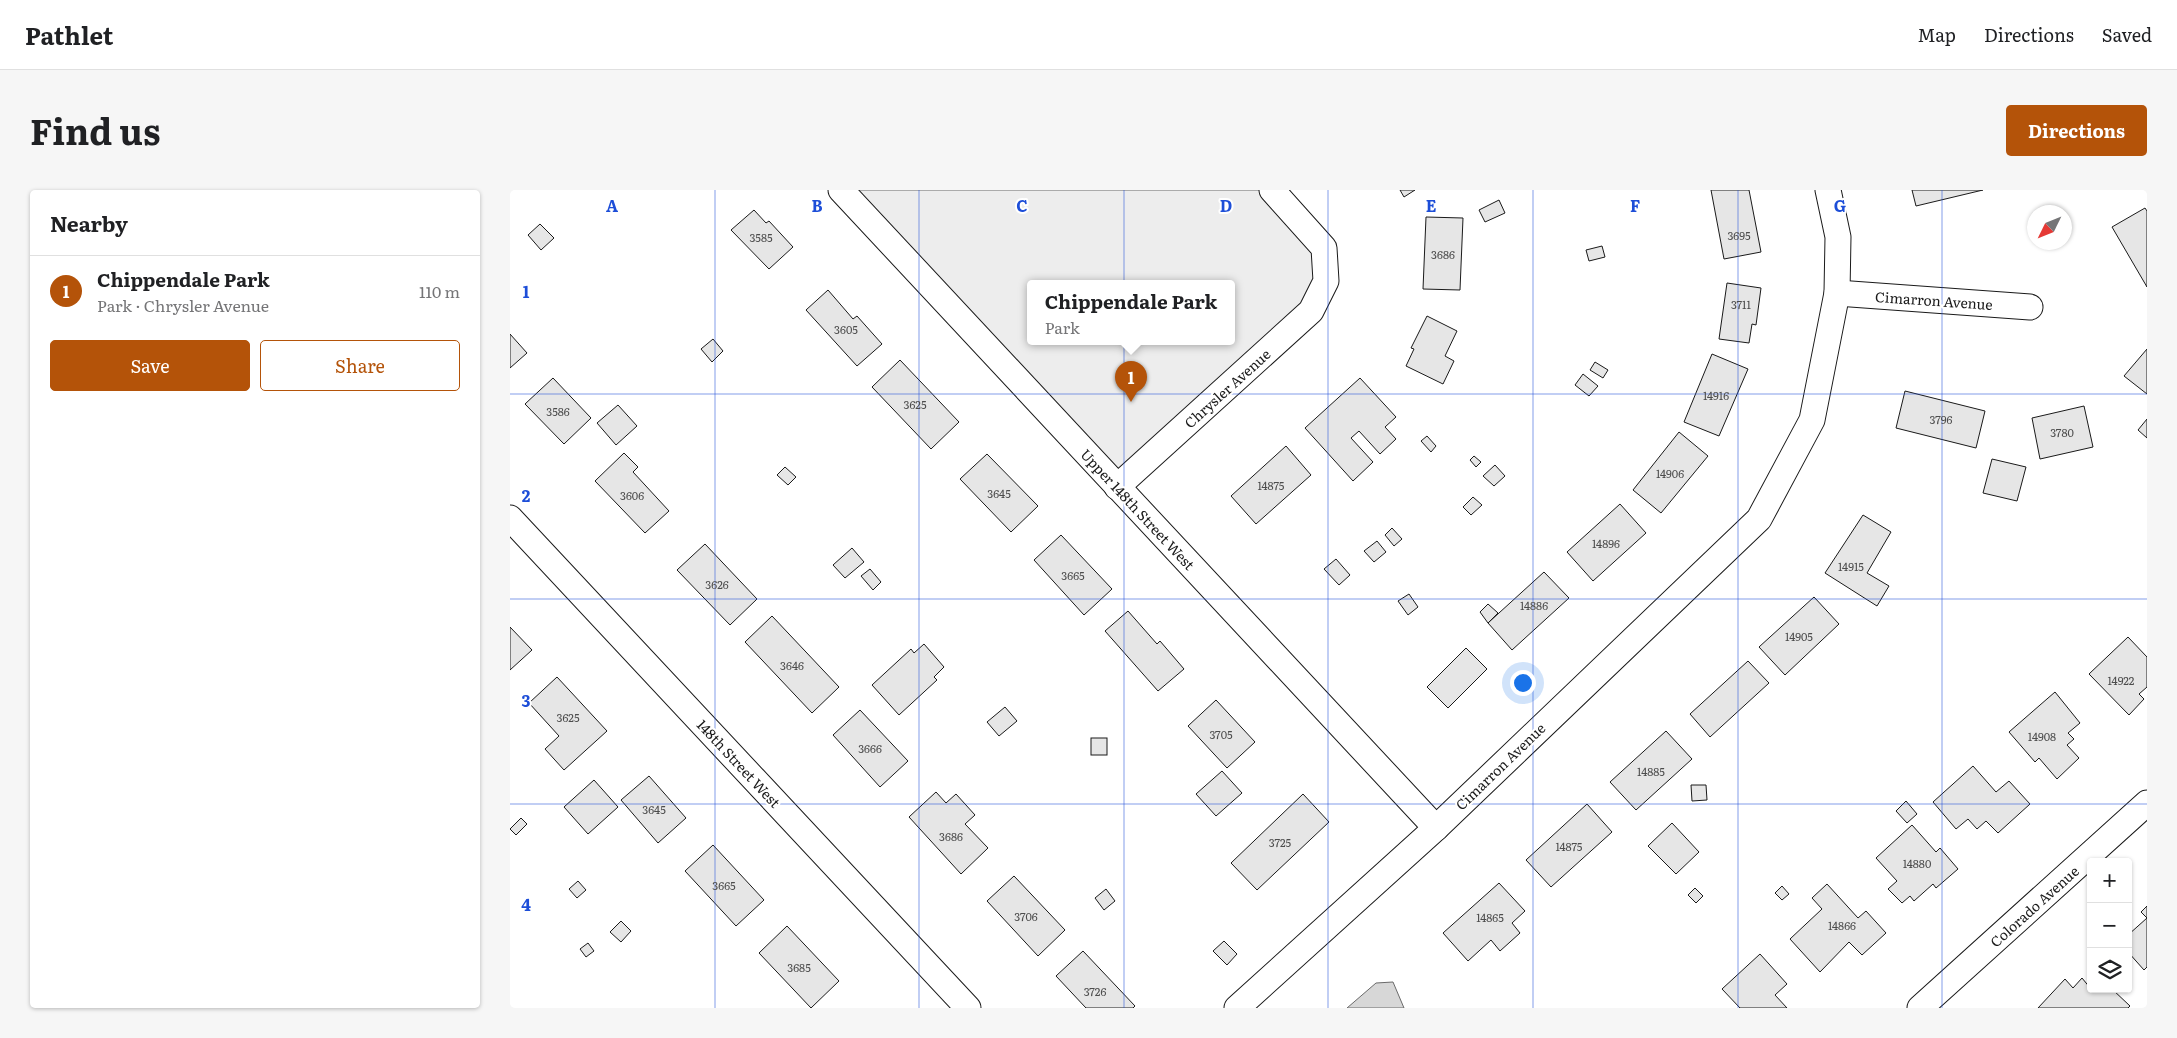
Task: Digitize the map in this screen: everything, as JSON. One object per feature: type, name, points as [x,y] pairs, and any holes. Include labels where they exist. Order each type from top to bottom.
[{"type":"street","name":"Upper 148th Street West","points":[[841,190],[1436,828]]},
{"type":"street","name":"Chrysler Avenue","points":[[1117,487],[1311,312],[1326,281],[1324,248],[1272,190]]},
{"type":"street","name":"Cimarron Avenue","points":[[1237,1008],[1436,828],[1759,519],[1812,420],[1838,293],[1838,237],[1828,190]]},
{"type":"street","name":"Cimarron Avenue","points":[[1838,293],[2030,307]]},
{"type":"street","name":"148th Street West","points":[[510,518],[968,1008]]},
{"type":"street","name":"Colorado Avenue","points":[[1920,1008],[2147,803]]},
{"type":"shaded area","points":[[844,190],[1280,190],[1331,279],[1123,489]]},
{"type":"shaded area","points":[[1393,982],[1404,1008],[1347,1008],[1376,983]]},
{"type":"building","points":[[1400,190],[1415,190],[1404,197]]},
{"type":"building","points":[[1711,190],[1749,190],[1761,252],[1724,259]]},
{"type":"building","points":[[1912,190],[1983,190],[1916,206]]},
{"type":"building","points":[[1499,200],[1505,213],[1485,222],[1479,210]]},
{"type":"building","points":[[2145,208],[2147,211],[2147,287],[2112,227]]},
{"type":"building","points":[[754,210],[766,223],[769,221],[793,247],[769,269],[731,230]]},
{"type":"building","points":[[1426,217],[1463,218],[1460,290],[1423,289]]},
{"type":"building","points":[[540,224],[554,238],[541,250],[528,235]]},
{"type":"building","points":[[1602,246],[1605,257],[1589,261],[1586,250]]},
{"type":"building","points":[[1727,283],[1761,288],[1756,325],[1752,324],[1749,343],[1719,339]]},
{"type":"building","points":[[828,290],[853,319],[857,316],[882,344],[857,366],[806,310]]},
{"type":"building","points":[[1427,316],[1457,331],[1445,356],[1454,361],[1443,384],[1406,366],[1414,349],[1411,348]]},
{"type":"building","points":[[510,334],[527,353],[510,368]]},
{"type":"building","points":[[713,339],[723,351],[712,362],[701,349]]},
{"type":"building","points":[[2147,349],[2147,394],[2124,376]]},
{"type":"building","points":[[1712,354],[1748,369],[1719,436],[1684,422]]},
{"type":"building","points":[[900,360],[959,422],[931,449],[872,387]]},
{"type":"building","points":[[1595,362],[1608,370],[1603,378],[1590,370]]},
{"type":"building","points":[[1583,374],[1598,386],[1589,396],[1575,385]]},
{"type":"building","points":[[553,378],[591,418],[564,444],[525,404]]},
{"type":"building","points":[[1360,378],[1396,417],[1385,427],[1396,439],[1380,454],[1359,431],[1351,438],[1373,462],[1353,481],[1305,428]]},
{"type":"building","points":[[1905,391],[1985,411],[1976,448],[1896,428]]},
{"type":"building","points":[[618,405],[637,426],[616,445],[597,423]]},
{"type":"building","points":[[2084,406],[2093,447],[2040,459],[2032,418]]},
{"type":"building","points":[[2147,419],[2147,438],[2138,430]]},
{"type":"building","points":[[1679,432],[1708,456],[1661,513],[1633,490]]},
{"type":"building","points":[[1427,436],[1436,446],[1431,452],[1421,441]]},
{"type":"building","points":[[1286,446],[1311,475],[1256,524],[1231,496]]},
{"type":"building","points":[[624,453],[638,467],[633,472],[669,511],[645,533],[595,481]]},
{"type":"building","points":[[987,454],[1038,506],[1011,532],[960,479]]},
{"type":"building","points":[[1474,456],[1481,462],[1476,467],[1470,460]]},
{"type":"building","points":[[1992,459],[2026,467],[2017,501],[1983,493]]},
{"type":"building","points":[[1495,465],[1505,476],[1494,486],[1483,476]]},
{"type":"building","points":[[785,467],[796,477],[788,485],[777,475]]},
{"type":"building","points":[[1473,497],[1482,505],[1471,515],[1463,507]]},
{"type":"building","points":[[1620,504],[1646,533],[1593,581],[1567,552]]},
{"type":"building","points":[[1863,515],[1891,532],[1867,573],[1889,586],[1877,606],[1825,573]]},
{"type":"building","points":[[1392,528],[1402,539],[1394,546],[1385,535]]},
{"type":"building","points":[[1061,535],[1112,589],[1084,615],[1034,560]]},
{"type":"building","points":[[1377,541],[1386,552],[1374,562],[1364,551]]},
{"type":"building","points":[[705,544],[757,599],[730,625],[677,570]]},
{"type":"building","points":[[852,548],[864,562],[845,578],[833,565]]},
{"type":"building","points":[[1336,559],[1350,575],[1339,585],[1324,569]]},
{"type":"building","points":[[870,569],[881,582],[873,590],[861,576]]},
{"type":"building","points":[[1544,572],[1569,598],[1512,650],[1488,623]]},
{"type":"building","points":[[1409,594],[1418,607],[1408,615],[1398,601]]},
{"type":"building","points":[[1814,597],[1839,624],[1785,675],[1759,647]]},
{"type":"building","points":[[1488,604],[1498,613],[1488,623],[1480,612]]},
{"type":"building","points":[[1128,611],[1157,644],[1160,641],[1184,669],[1158,691],[1105,631]]},
{"type":"building","points":[[772,616],[839,687],[812,713],[745,642]]},
{"type":"building","points":[[510,627],[532,650],[510,670]]},
{"type":"building","points":[[2128,637],[2147,657],[2147,687],[2139,694],[2144,699],[2129,715],[2089,674]]},
{"type":"building","points":[[924,644],[944,667],[934,677],[937,680],[899,715],[872,685],[911,649],[914,653]]},
{"type":"building","points":[[1466,648],[1487,669],[1448,708],[1427,687]]},
{"type":"building","points":[[1748,661],[1769,683],[1710,737],[1690,714]]},
{"type":"building","points":[[557,677],[607,731],[564,770],[545,749],[559,736],[529,703]]},
{"type":"building","points":[[2055,692],[2080,723],[2068,733],[2074,739],[2067,745],[2079,758],[2057,779],[2039,758],[2035,762],[2009,732]]},
{"type":"building","points":[[1216,700],[1255,742],[1227,768],[1188,726]]},
{"type":"building","points":[[1005,707],[1017,721],[999,736],[987,722]]},
{"type":"building","points":[[860,710],[908,761],[880,787],[833,735]]},
{"type":"building","points":[[1666,731],[1692,759],[1636,810],[1610,782]]},
{"type":"building","points":[[1091,738],[1107,738],[1107,755],[1091,755]]},
{"type":"building","points":[[1973,766],[1996,792],[2009,781],[2030,804],[1998,833],[1986,821],[1977,829],[1968,819],[1956,829],[1933,802]]},
{"type":"building","points":[[1222,771],[1242,793],[1216,816],[1196,794]]},
{"type":"building","points":[[649,776],[686,818],[658,843],[621,800]]},
{"type":"building","points":[[594,780],[618,807],[588,834],[564,807]]},
{"type":"building","points":[[1691,785],[1706,785],[1707,800],[1692,801]]},
{"type":"building","points":[[936,792],[946,803],[956,794],[975,815],[965,824],[988,848],[961,874],[909,817]]},
{"type":"building","points":[[1303,794],[1329,822],[1257,890],[1231,863]]},
{"type":"building","points":[[1906,801],[1917,814],[1907,823],[1896,811]]},
{"type":"building","points":[[1587,804],[1612,832],[1551,887],[1526,860]]},
{"type":"building","points":[[521,818],[527,824],[516,835],[510,829]]},
{"type":"building","points":[[1672,823],[1699,852],[1676,874],[1648,846]]},
{"type":"building","points":[[1912,825],[1936,852],[1940,848],[1958,869],[1936,888],[1933,884],[1914,901],[1910,896],[1902,903],[1888,889],[1897,881],[1876,858]]},
{"type":"building","points":[[713,845],[764,900],[736,926],[685,871]]},
{"type":"building","points":[[1014,876],[1065,930],[1038,956],[987,901]]},
{"type":"building","points":[[578,881],[586,890],[577,898],[569,889]]},
{"type":"building","points":[[1499,883],[1525,911],[1512,923],[1520,933],[1500,951],[1491,940],[1468,961],[1443,933]]},
{"type":"building","points":[[1827,884],[1858,918],[1866,911],[1886,933],[1862,955],[1849,942],[1820,972],[1790,939],[1822,909],[1812,898]]},
{"type":"building","points":[[1782,886],[1789,894],[1782,900],[1775,893]]},
{"type":"building","points":[[1695,888],[1703,896],[1696,903],[1688,895]]},
{"type":"building","points":[[1106,889],[1115,901],[1104,910],[1095,898]]},
{"type":"building","points":[[2147,906],[2147,918],[2141,912]]},
{"type":"building","points":[[2147,918],[2147,967],[2144,970],[2132,956],[2132,931]]},
{"type":"building","points":[[621,921],[631,931],[621,942],[610,932]]},
{"type":"building","points":[[787,926],[839,981],[811,1008],[759,953]]},
{"type":"building","points":[[1224,941],[1237,954],[1227,965],[1213,951]]},
{"type":"building","points":[[588,943],[594,951],[586,957],[580,949]]},
{"type":"building","points":[[1083,951],[1135,1006],[1133,1008],[1086,1008],[1056,976]]},
{"type":"building","points":[[1760,954],[1787,984],[1775,995],[1787,1008],[1740,1008],[1722,989]]},
{"type":"building","points":[[2082,978],[2087,984],[2087,993],[2116,993],[2130,1006],[2128,1008],[2038,1008],[2065,979],[2073,988]]},
{"type":"place","name":"Chippendale Park","points":[[1131,402]]}]
